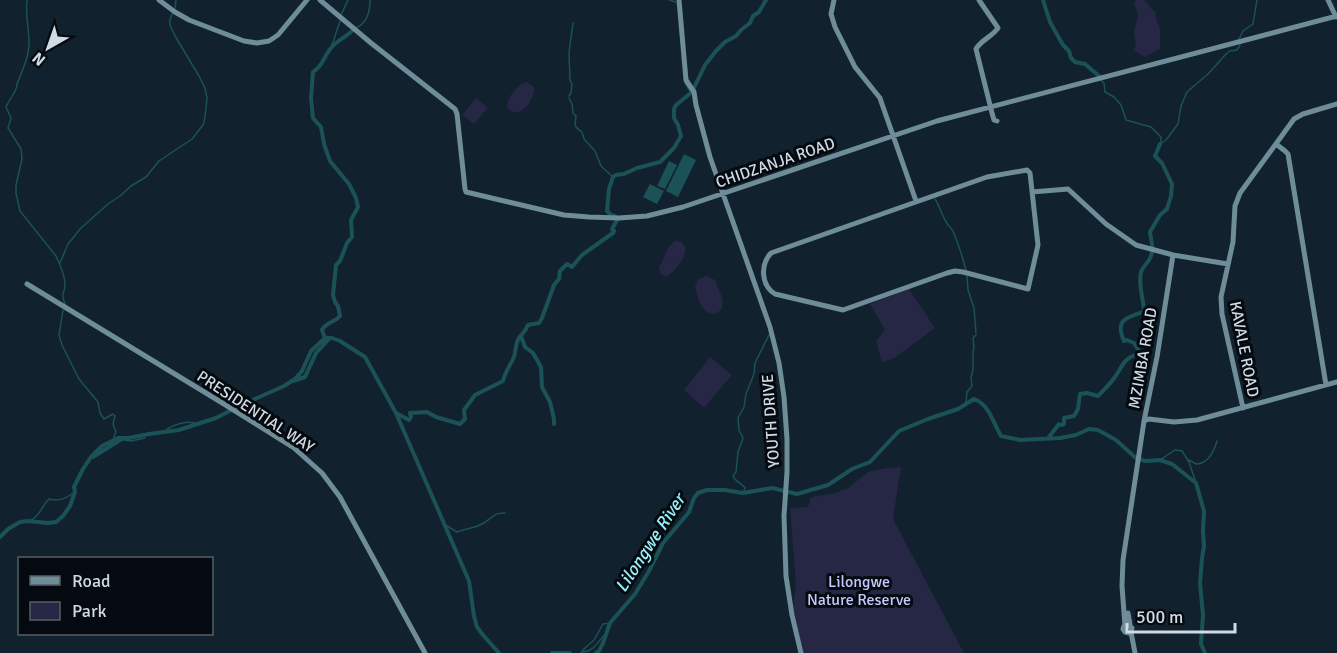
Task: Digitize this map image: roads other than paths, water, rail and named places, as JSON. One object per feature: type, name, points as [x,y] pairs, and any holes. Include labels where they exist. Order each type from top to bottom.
[{"type":"street","points":[[159,0],[184,18],[234,38],[257,43],[269,41],[278,35],[307,0]]},
{"type":"street","name":"CHIDZANJA ROAD","points":[[320,0],[455,109],[467,192],[564,215],[602,218],[647,216],[683,207],[937,121],[1336,17]]},
{"type":"street","name":"YOUTH DRIVE","points":[[680,0],[686,78],[693,90],[723,195],[773,336],[782,379],[787,439],[784,523],[787,584],[801,653]]},
{"type":"street","points":[[834,0],[831,14],[835,27],[855,67],[880,98],[916,201]]},
{"type":"street","points":[[979,0],[998,28],[976,48],[994,118],[997,121]]},
{"type":"street","points":[[1328,0],[1336,17]]},
{"type":"street","name":"KAVALE ROAD","points":[[1243,408],[1221,310],[1221,297],[1233,242],[1237,199],[1297,116],[1337,104]]},
{"type":"street","points":[[1276,144],[1288,154],[1326,385]]},
{"type":"street","points":[[1027,170],[1030,172],[1038,245],[1028,289],[963,272],[955,272],[843,310],[774,294],[769,289],[763,269],[766,258],[771,253],[916,201],[987,177],[1027,170]]},
{"type":"street","points":[[1032,192],[1068,189],[1115,231],[1136,245],[1173,255],[1228,264]]},
{"type":"street","name":"MZIMBA ROAD","points":[[1133,653],[1122,576],[1123,560],[1173,255]]},
{"type":"street","points":[[755,282],[764,278]]},
{"type":"street","name":"PRESIDENTIAL WAY","points":[[27,284],[239,413],[294,448],[311,462],[328,479],[356,524],[425,653]]},
{"type":"street","points":[[1144,421],[1147,419],[1174,422],[1193,421],[1337,382]]},
{"type":"waterway","points":[[27,0],[28,53],[16,90],[6,107],[11,118],[8,128],[21,149],[22,159],[16,193],[20,211],[59,262],[65,281],[63,295],[65,304]]},
{"type":"waterway","points":[[175,8],[176,0]]},
{"type":"waterway","points":[[341,15],[348,0]]},
{"type":"waterway","points":[[355,28],[367,17],[370,0]]},
{"type":"waterway","points":[[669,0],[676,2]]},
{"type":"waterway","points":[[615,216],[607,211],[609,189],[613,177],[660,162],[674,148],[681,136],[674,118],[676,105],[692,92],[705,65],[716,51],[750,23],[766,0]]},
{"type":"waterway","points":[[1043,0],[1050,22],[1071,58],[1075,62],[1085,64],[1099,76]]},
{"type":"waterway","points":[[1239,39],[1243,31],[1253,24],[1257,0]]},
{"type":"waterway","points":[[60,263],[68,244],[81,228],[108,204],[146,177],[159,161],[192,139],[203,125],[207,98],[205,88],[170,25],[173,12]]},
{"type":"waterway","points":[[331,48],[340,21]]},
{"type":"waterway","points":[[569,96],[572,84],[569,52],[573,23]]},
{"type":"waterway","points":[[354,29],[333,45],[319,67],[313,72],[311,98],[313,118],[321,127],[330,161],[349,184],[355,196]]},
{"type":"waterway","points":[[1160,144],[1178,124],[1181,106],[1187,92],[1227,53],[1237,50],[1240,45]]},
{"type":"waterway","points":[[1101,80],[1104,83],[1105,92],[1121,105],[1126,120],[1151,127],[1161,137],[1161,143]]},
{"type":"waterway","points":[[685,83],[691,93]]},
{"type":"waterway","points":[[569,98],[576,116],[576,127],[595,151],[601,166],[613,177]]},
{"type":"waterway","points":[[1061,425],[1064,424],[1064,418],[1074,416],[1078,409],[1080,394],[1098,396],[1113,380],[1126,360],[1139,353],[1134,343],[1124,341],[1121,324],[1127,318],[1144,310],[1140,277],[1152,253],[1150,232],[1160,215],[1167,209],[1171,196],[1172,184],[1162,163],[1155,156],[1160,144]]},
{"type":"waterway","points":[[325,338],[322,330],[324,327],[340,316],[333,295],[336,265],[352,237],[351,220],[358,207],[356,198]]},
{"type":"waterway","points":[[935,199],[949,226]]},
{"type":"waterway","points":[[396,413],[409,420],[410,413],[427,412],[460,424],[465,419],[464,410],[475,395],[503,381],[514,357],[518,340],[528,325],[539,323],[542,318],[554,285],[559,279],[560,271],[567,264],[572,267],[582,255],[613,233],[612,229],[617,220]]},
{"type":"waterway","points":[[950,227],[966,270]]},
{"type":"waterway","points":[[967,276],[968,290],[974,308],[976,333]]},
{"type":"waterway","points":[[63,310],[59,335],[62,345],[79,379],[98,402],[104,419],[113,414],[115,416],[114,439]]},
{"type":"waterway","points":[[743,493],[745,488],[733,476],[736,472],[738,452],[743,438],[739,430],[738,418],[744,407],[755,363],[769,335]]},
{"type":"waterway","points":[[962,406],[972,386],[973,338],[976,335]]},
{"type":"waterway","points":[[521,336],[525,347],[533,353],[541,367],[542,387],[550,402],[554,424]]},
{"type":"waterway","name":"Lilongwe River","points":[[0,537],[20,522],[56,522],[63,516],[70,506],[75,492],[74,487],[83,469],[102,446],[118,438],[179,430],[216,418],[295,379],[302,371],[311,351],[325,338],[332,338],[365,357],[396,413],[469,581],[477,627],[499,653]]},
{"type":"waterway","points":[[293,381],[305,377],[316,353],[329,339]]},
{"type":"waterway","name":"Lilongwe River","points":[[596,653],[603,643],[610,623],[635,594],[663,543],[689,512],[698,493],[707,490],[743,493],[772,488],[797,494],[828,485],[852,469],[870,462],[899,431],[958,409],[974,399],[984,405],[1001,436],[1020,440],[1060,438],[1076,435],[1089,429],[1098,430],[1116,440],[1136,458],[1145,461],[1160,460],[1172,464],[1196,483],[1204,511],[1204,546],[1200,583],[1203,615],[1201,644],[1205,653]]},
{"type":"waterway","points":[[167,429],[182,423],[198,424]]},
{"type":"waterway","points":[[1049,437],[1059,424]]},
{"type":"waterway","name":"Lilongwe River","points":[[123,439],[131,441],[145,438]]},
{"type":"waterway","points":[[93,457],[122,439]]},
{"type":"waterway","points":[[1189,461],[1196,464],[1204,462],[1212,453],[1217,441]]},
{"type":"waterway","points":[[1160,460],[1175,450],[1182,451],[1189,462],[1196,483]]},
{"type":"waterway","points":[[30,521],[37,516],[49,499],[63,499],[75,492]]},
{"type":"waterway","points":[[444,524],[457,532],[505,513]]},
{"type":"waterway","points":[[581,653],[594,640],[603,624],[610,623]]},
{"type":"waterway","points":[[583,652],[594,647],[607,633]]},
{"type":"waterway","name":"Lilongwe River","points":[[552,653],[570,653]]},
{"type":"park label","name":"Lilongwe Nature Reserve","points":[[859,590]]}]
